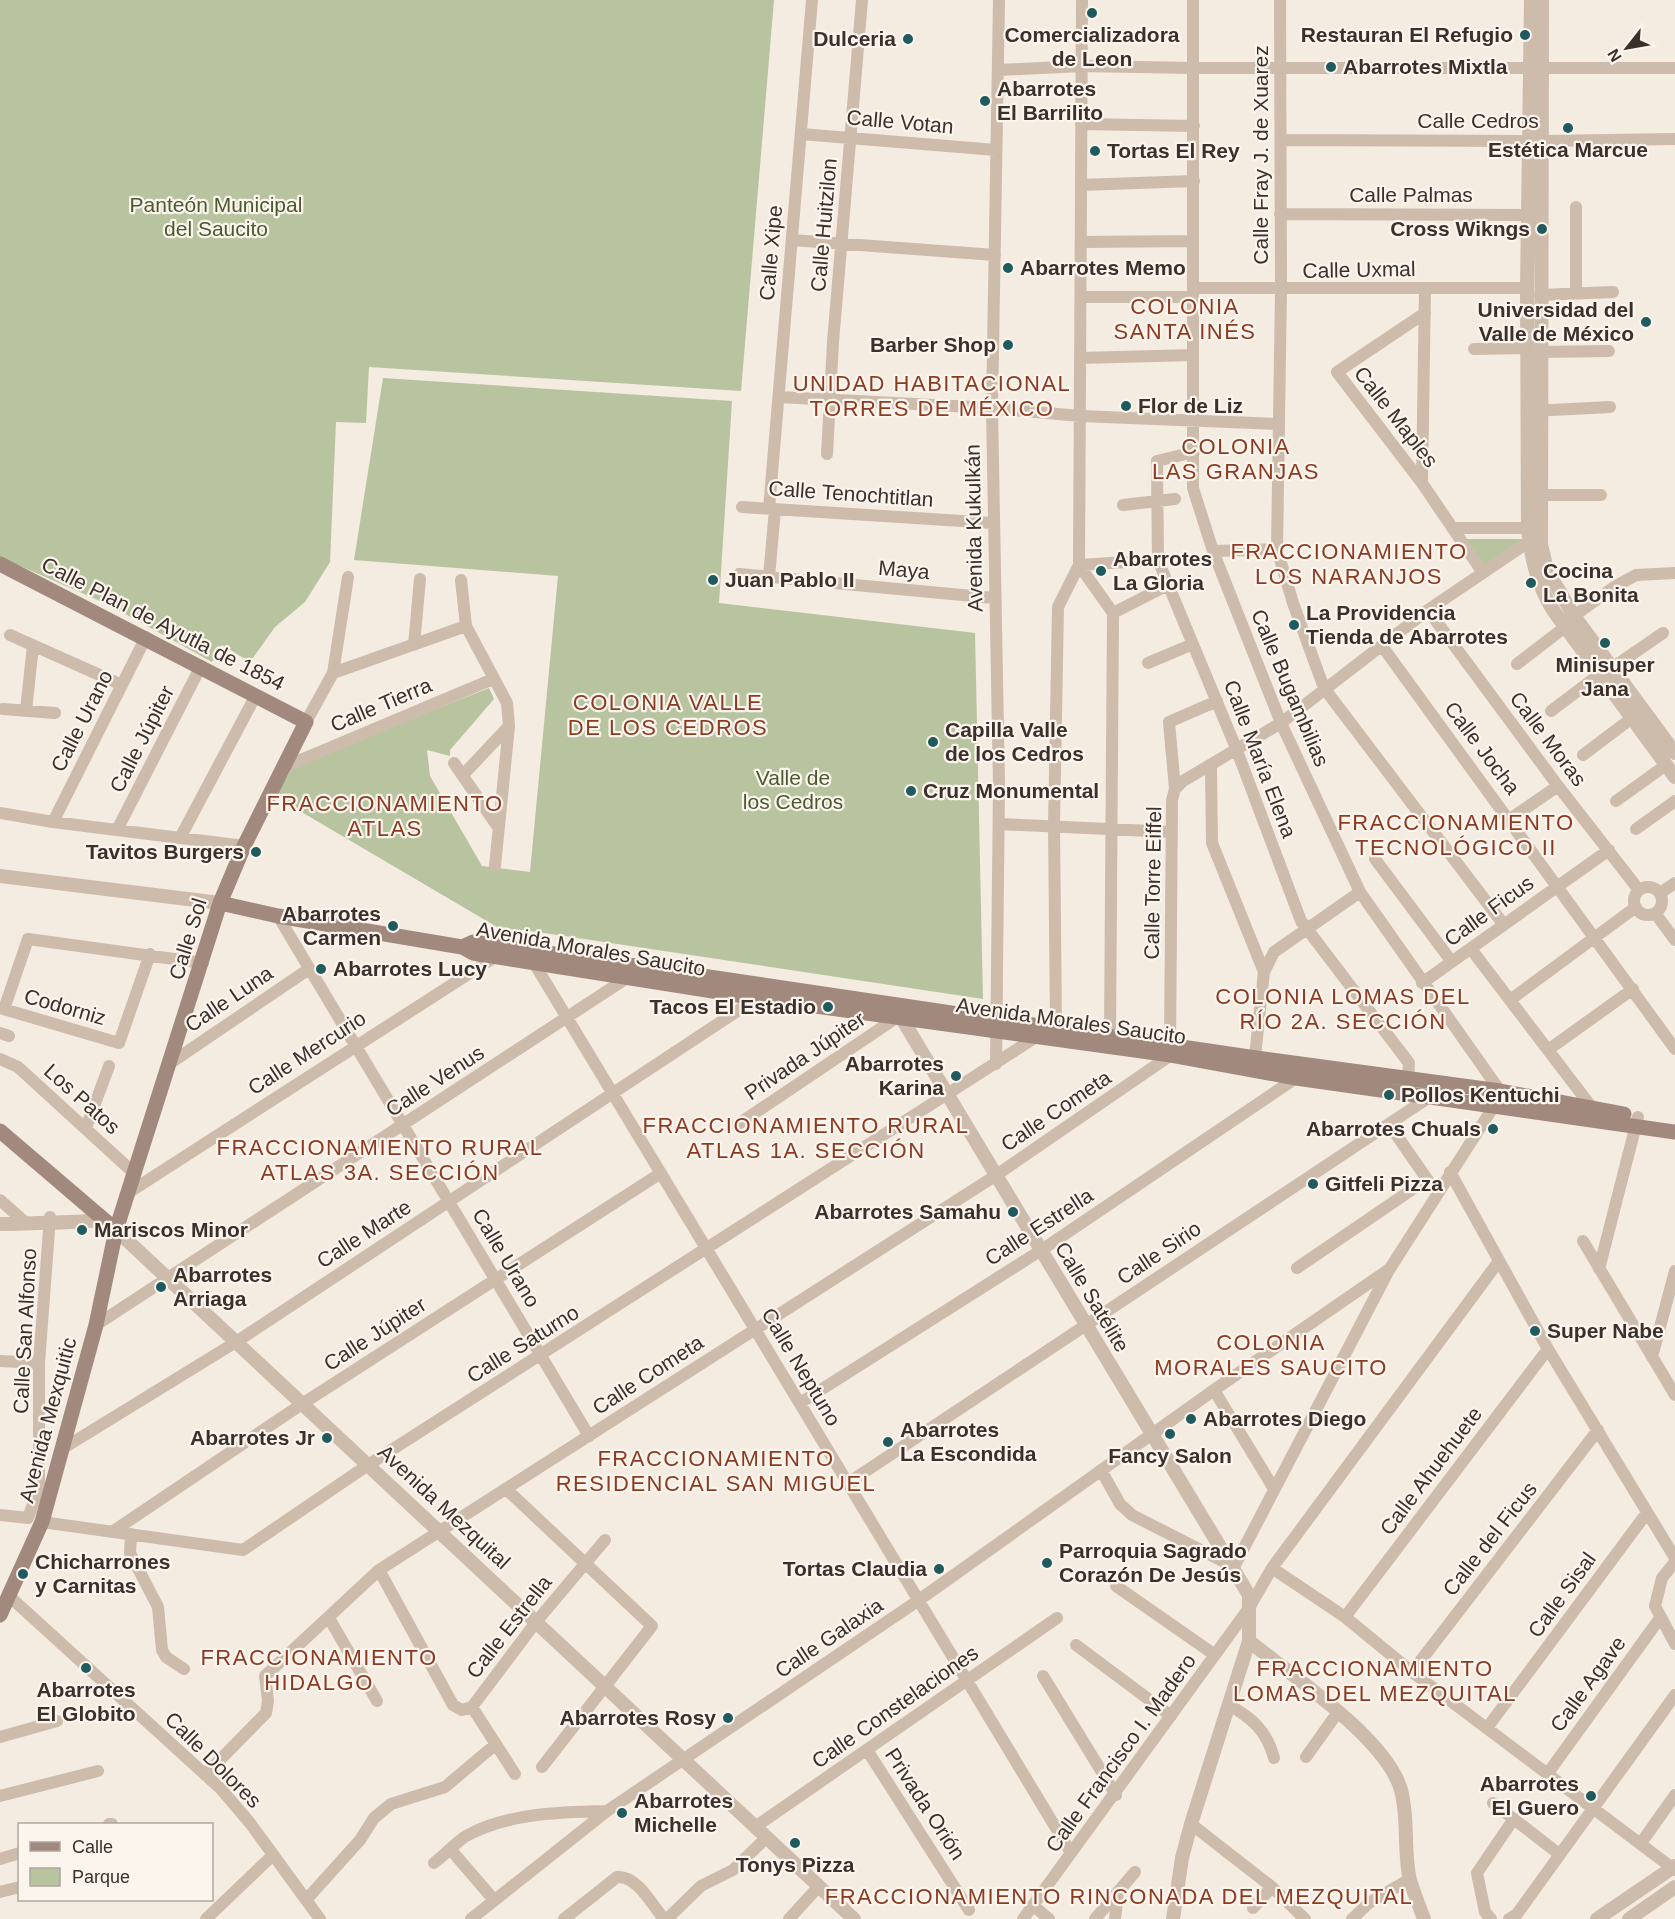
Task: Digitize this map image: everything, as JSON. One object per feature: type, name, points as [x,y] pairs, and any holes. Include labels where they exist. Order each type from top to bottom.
[{"type":"main road","name":"Calle Plan de Ayutla de 1854","points":[[0,564],[146,637],[306,722]]},
{"type":"main road","name":"Calle Sol","points":[[105,1221],[128,1193],[135,1174],[220,903],[244,846],[306,722]]},
{"type":"main road","name":"Avenida Morales Saucito","points":[[220,903],[278,916],[462,946],[473,953],[495,957],[627,978],[774,986],[901,1014]]},
{"type":"main road","name":"Avenida Morales Saucito","points":[[462,946],[473,942],[643,967],[757,999],[999,1026],[1056,1027],[1110,1035],[1171,1050]]},
{"type":"main road","name":"Avenida Morales Saucito","points":[[999,1026],[1036,1037],[1171,1050],[1255,1064],[1408,1078],[1500,1091],[1593,1108],[1675,1132]]},
{"type":"main road","name":"Avenida Morales Saucito","points":[[1255,1064],[1296,1078],[1494,1106],[1637,1121],[1675,1122]]},
{"type":"main road","name":"Avenida Mezquital","points":[[0,1131],[105,1221]]},
{"type":"main road","name":"Avenida Mexquitic","points":[[0,1615],[62,1449],[96,1325],[105,1221]]},
{"type":"street","name":"Calle Xipe","points":[[769,577],[779,397],[812,0]]},
{"type":"street","name":"Calle Huitzilon","points":[[827,454],[862,0]]},
{"type":"street","name":"Avenida Kukulkán","points":[[999,0],[992,408],[999,824],[999,1026]]},
{"type":"street","points":[[1056,1027],[1054,825],[1058,607],[1079,565],[1082,0]]},
{"type":"street","name":"Calle Bugambilias","points":[[1193,0],[1193,488],[1213,550],[1281,723],[1360,892],[1500,1091]]},
{"type":"street","name":"Calle Fray J. de Xuarez","points":[[1280,0],[1281,290],[1277,549],[1293,603],[1324,688],[1504,925]]},
{"type":"street","points":[[1531,0],[1542,141],[1542,215],[1540,295],[1534,350],[1529,534],[1541,590],[1565,627],[1606,671],[1675,753]]},
{"type":"street","points":[[1534,350],[1527,288],[1527,141],[1537,68],[1542,0]]},
{"type":"street","points":[[999,70],[1082,66],[1675,68]]},
{"type":"street","points":[[1081,124],[1194,126]]},
{"type":"street","name":"Calle Votan","points":[[801,134],[996,150]]},
{"type":"street","name":"Calle Cedros","points":[[1281,140],[1675,139]]},
{"type":"street","points":[[1081,185],[1194,182]]},
{"type":"street","points":[[1576,207],[1576,293]]},
{"type":"street","name":"Calle Palmas","points":[[1280,214],[1542,215]]},
{"type":"street","points":[[792,240],[995,255]]},
{"type":"street","points":[[1081,242],[1193,241]]},
{"type":"street","name":"Calle Uxmal","points":[[1081,297],[1281,290],[1527,288]]},
{"type":"street","points":[[1422,483],[1425,289]]},
{"type":"street","points":[[1540,295],[1613,292]]},
{"type":"street","name":"Calle Maples","points":[[1425,313],[1337,372],[1422,483],[1483,573]]},
{"type":"street","points":[[1474,349],[1609,351]]},
{"type":"street","points":[[1080,358],[1193,355]]},
{"type":"street","points":[[779,397],[992,408],[1080,416],[1279,424]]},
{"type":"street","points":[[1534,411],[1610,407]]},
{"type":"street","points":[[1534,411],[1541,495],[1540,544],[1547,570],[1632,718],[1675,777]]},
{"type":"street","name":"Calle María Elena","points":[[1194,452],[1157,461],[1158,560],[1236,748],[1306,928],[1409,1063],[1408,1078]]},
{"type":"street","points":[[1541,495],[1601,495]]},
{"type":"street","points":[[1122,505],[1175,499]]},
{"type":"street","name":"Calle Tenochtitlan","points":[[742,507],[993,523]]},
{"type":"street","points":[[1454,528],[1529,534]]},
{"type":"street","points":[[1175,789],[1183,781],[1236,748],[1281,723],[1428,610],[1483,573],[1529,534]]},
{"type":"street","points":[[1213,550],[1277,549]]},
{"type":"street","points":[[1079,565],[1158,560]]},
{"type":"street","points":[[1079,565],[1113,614],[1110,1035]]},
{"type":"street","points":[[1517,664],[1565,627],[1574,616],[1614,587],[1636,575],[1671,573],[1675,584]]},
{"type":"street","name":"Maya","points":[[739,574],[994,598]]},
{"type":"street","name":"Calle Sol","points":[[306,722],[333,673],[348,577]]},
{"type":"street","points":[[414,645],[420,579]]},
{"type":"street","points":[[461,579],[466,626],[507,702],[509,726],[495,866]]},
{"type":"street","points":[[1113,614],[1168,585]]},
{"type":"street","name":"Calle Moras","points":[[1428,610],[1558,786],[1639,890]]},
{"type":"street","points":[[333,673],[466,626]]},
{"type":"street","points":[[1551,711],[1663,633]]},
{"type":"street","points":[[10,634],[122,685]]},
{"type":"street","name":"Calle Urano","points":[[53,822],[146,637]]},
{"type":"street","points":[[1148,663],[1193,644]]},
{"type":"street","points":[[26,711],[33,645]]},
{"type":"street","name":"Calle Jocha","points":[[1382,646],[1673,1042]]},
{"type":"street","name":"Calle Júpiter","points":[[117,830],[201,666]]},
{"type":"street","name":"Calle Tierra","points":[[284,767],[493,679]]},
{"type":"street","points":[[180,838],[256,695]]},
{"type":"street","name":"Calle Torre Eiffel","points":[[1171,1050],[1172,800],[1175,789],[1169,722],[1217,701]]},
{"type":"street","points":[[3,709],[55,713]]},
{"type":"street","points":[[1583,755],[1632,718]]},
{"type":"street","points":[[463,775],[509,726]]},
{"type":"street","points":[[454,763],[498,827]]},
{"type":"street","points":[[1616,801],[1666,765]]},
{"type":"street","points":[[1210,766],[1212,843],[1264,972]]},
{"type":"street","points":[[1510,819],[1558,786]]},
{"type":"street","points":[[1636,829],[1675,801]]},
{"type":"street","points":[[0,813],[53,822],[244,846]]},
{"type":"street","points":[[999,824],[1172,832]]},
{"type":"street","name":"Calle Ficus","points":[[1422,983],[1609,850]]},
{"type":"street","points":[[1375,859],[1452,962]]},
{"type":"street","name":"Avenida Morales Saucito","points":[[0,876],[220,903]]},
{"type":"street","points":[[1660,893],[1675,883]]},
{"type":"street","points":[[1648,886],[1660,893],[1662,902],[1655,913],[1642,914],[1636,908],[1634,898],[1639,890],[1648,886]]},
{"type":"street","points":[[1255,1064],[1264,972],[1274,952],[1360,892]]},
{"type":"street","points":[[1510,1000],[1636,908]]},
{"type":"street","points":[[1655,913],[1675,940]]},
{"type":"street","name":"Calle Urano","points":[[278,916],[590,1436]]},
{"type":"street","points":[[2,1009],[28,939],[203,963]]},
{"type":"street","name":"Calle Mercurio","points":[[128,1193],[509,947]]},
{"type":"street","points":[[1471,949],[1593,1108]]},
{"type":"street","name":"Codorniz","points":[[2,1009],[119,1043],[150,954]]},
{"type":"street","name":"Calle Neptuno","points":[[534,963],[1071,1853]]},
{"type":"street","name":"Calle Venus","points":[[96,1325],[643,967]]},
{"type":"street","name":"Calle Luna","points":[[171,1062],[309,969]]},
{"type":"street","name":"Calle Marte","points":[[62,1449],[236,1342],[774,986]]},
{"type":"street","points":[[1548,1050],[1633,989]]},
{"type":"street","name":"Calle Satélite","points":[[901,1014],[1085,1326],[1246,1587],[1249,1608],[1249,1641],[1191,1824],[1182,1858],[1173,1919]]},
{"type":"street","name":"Privada Júpiter","points":[[737,1125],[901,1014]]},
{"type":"street","points":[[996,1064],[999,1026]]},
{"type":"street","name":"Calle Saturno","points":[[0,1515],[243,1550],[368,1465],[708,1250],[1036,1037]]},
{"type":"street","name":"Calle Cometa","points":[[205,1775],[267,1713],[265,1676],[379,1570],[995,1176],[1171,1050]]},
{"type":"street","name":"Los Patos","points":[[0,1059],[18,1067],[135,1174]]},
{"type":"street","points":[[86,1128],[109,1066]]},
{"type":"street","name":"Calle Estrella","points":[[800,1403],[1040,1251],[1296,1078]]},
{"type":"street","points":[[1101,1470],[1120,1504],[1132,1515],[1233,1567],[1389,1270],[1436,1192],[1494,1106],[1500,1091]]},
{"type":"street","name":"Calle Sirio","points":[[848,1483],[1431,1096]]},
{"type":"street","points":[[1599,1269],[1637,1121]]},
{"type":"street","points":[[1389,1124],[1436,1192]]},
{"type":"street","points":[[1450,1172],[1548,1349],[1675,1560],[1662,1578],[1655,1606],[1675,1644]]},
{"type":"street","name":"Calle Júpiter","points":[[112,1532],[302,1404],[661,1173]]},
{"type":"street","points":[[1297,1268],[1426,1180]]},
{"type":"street","points":[[0,1200],[26,1223]]},
{"type":"street","name":"Calle San Alfonso","points":[[35,1520],[39,1487],[39,1363],[47,1221]]},
{"type":"street","points":[[0,1224],[105,1221]]},
{"type":"street","name":"Avenida Mezquital","points":[[105,1221],[854,1919]]},
{"type":"street","points":[[1583,1241],[1675,1395]]},
{"type":"street","name":"Calle Francisco I. Madero","points":[[1023,1919],[1116,1795],[1249,1608],[1272,1568],[1499,1261]]},
{"type":"street","name":"Calle Galaxia","points":[[471,1919],[607,1811],[919,1600],[1214,1390],[1389,1270]]},
{"type":"street","points":[[1652,1358],[1671,1303],[1675,1271]]},
{"type":"street","name":"Calle Ahuehuete","points":[[1345,1617],[1548,1349]]},
{"type":"street","points":[[0,1361],[39,1363]]},
{"type":"street","points":[[1214,1390],[1274,1489]]},
{"type":"street","name":"Calle del Ficus","points":[[1412,1672],[1598,1430]]},
{"type":"street","points":[[506,1489],[652,1626],[542,1767]]},
{"type":"street","name":"Calle Sisal","points":[[1487,1728],[1646,1514]]},
{"type":"street","points":[[131,1534],[130,1553],[158,1607],[162,1650],[166,1657],[184,1669]]},
{"type":"street","name":"Calle Estrella","points":[[467,1709],[605,1540]]},
{"type":"street","points":[[1272,1568],[1345,1617],[1412,1672],[1674,1868],[1597,1919]]},
{"type":"street","points":[[379,1570],[453,1705],[467,1709],[496,1744],[515,1774]]},
{"type":"street","points":[[1116,1586],[1215,1655]]},
{"type":"street","name":"Calle Dolores","points":[[9,1596],[221,1789],[320,1919]]},
{"type":"street","points":[[329,1618],[377,1701]]},
{"type":"street","name":"Calle Constelaciones","points":[[755,1827],[1057,1618]]},
{"type":"street","name":"Calle Agave","points":[[1548,1773],[1660,1618]]},
{"type":"street","points":[[1249,1641],[1338,1712],[1388,1761],[1401,1788],[1406,1816],[1410,1879],[1424,1919]]},
{"type":"street","points":[[1076,1645],[1171,1716]]},
{"type":"street","points":[[1043,1676],[1116,1795]]},
{"type":"street","points":[[1509,1919],[1517,1914],[1675,1695]]},
{"type":"street","points":[[1229,1705],[1254,1721],[1264,1732],[1274,1758]]},
{"type":"street","points":[[1306,1757],[1338,1712]]},
{"type":"street","points":[[0,1737],[57,1721]]},
{"type":"street","points":[[306,1900],[360,1840],[374,1818],[391,1804],[445,1787],[496,1744]]},
{"type":"street","name":"Privada Orión","points":[[867,1750],[969,1910]]},
{"type":"street","points":[[0,1796],[98,1771]]},
{"type":"street","points":[[1641,1844],[1675,1795]]},
{"type":"street","points":[[1492,1803],[1559,1854]]},
{"type":"street","points":[[434,1863],[465,1837],[489,1826],[549,1813],[607,1811]]},
{"type":"street","points":[[1491,1919],[1485,1912],[1477,1873],[1513,1820]]},
{"type":"street","points":[[1191,1824],[1272,1887],[1305,1919]]},
{"type":"street","points":[[564,1919],[617,1877],[625,1876],[665,1919],[701,1886],[733,1870],[766,1838]]},
{"type":"street","points":[[451,1850],[494,1900]]},
{"type":"street","points":[[0,1859],[18,1854]]},
{"type":"street","points":[[206,1919],[273,1855]]},
{"type":"street","points":[[1095,1919],[1135,1872]]},
{"type":"street","points":[[1356,1918],[1369,1903],[1410,1879]]},
{"type":"street","points":[[789,1919],[819,1886]]},
{"type":"street","points":[[1253,1908],[1272,1887]]},
{"type":"street","points":[[1629,1919],[1675,1887]]},
{"type":"street","points":[[0,1892],[18,1888]]},
{"type":"street","points":[[1115,1919],[1119,1892]]},
{"type":"street","points":[[1034,1906],[1049,1919]]},
{"type":"green space","name":"Panteón Municipal del Saucito","points":[[0,0],[774,0],[741,391],[369,367],[366,423],[336,422],[330,562],[305,602],[275,627],[250,662],[222,645],[212,662],[109,605],[0,557]]},
{"type":"green space","name":"Valle de los Cedros","points":[[383,378],[732,401],[719,603],[975,633],[983,999],[524,930],[512,930],[509,937],[497,927],[276,797],[293,766],[489,688],[494,699],[450,750],[450,756],[427,750],[430,776],[482,866],[530,872],[558,576],[354,560]]},
{"type":"green space","points":[[1466,539],[1525,539],[1485,567]]},
{"type":"place","name":"Comercializadora de Leon","points":[[1092,13]]},
{"type":"place","name":"Restauran El Refugio","points":[[1525,35]]},
{"type":"place","name":"Dulceria","points":[[908,39]]},
{"type":"place","name":"Abarrotes Mixtla","points":[[1331,67]]},
{"type":"place","name":"Abarrotes El Barrilito","points":[[985,101]]},
{"type":"place","name":"Estética Marcue","points":[[1568,128]]},
{"type":"place","name":"Tortas El Rey","points":[[1095,151]]},
{"type":"place","name":"Cross Wikngs","points":[[1542,229]]},
{"type":"place","name":"Abarrotes Memo","points":[[1008,268]]},
{"type":"place","name":"Universidad del Valle de México","points":[[1646,322]]},
{"type":"place","name":"Barber Shop","points":[[1008,345]]},
{"type":"place","name":"Flor de Liz","points":[[1126,406]]},
{"type":"place","name":"Abarrotes La Gloria","points":[[1101,571]]},
{"type":"place","name":"Juan Pablo II","points":[[713,580]]},
{"type":"place","name":"Cocina La Bonita","points":[[1531,583]]},
{"type":"place","name":"La Providencia Tienda de Abarrotes","points":[[1294,625]]},
{"type":"place","name":"Minisuper Jana","points":[[1605,643]]},
{"type":"place","name":"Capilla Valle de los Cedros","points":[[933,742]]},
{"type":"place","name":"Cruz Monumental","points":[[911,791]]},
{"type":"place","name":"Tavitos Burgers","points":[[256,852]]},
{"type":"place","name":"Abarrotes Carmen","points":[[393,926]]},
{"type":"place","name":"Abarrotes Lucy","points":[[321,969]]},
{"type":"place","name":"Tacos El Estadio","points":[[828,1007]]},
{"type":"place","name":"Abarrotes Karina","points":[[956,1076]]},
{"type":"place","name":"Pollos Kentuchi","points":[[1389,1095]]},
{"type":"place","name":"Abarrotes Chuals","points":[[1493,1129]]},
{"type":"place","name":"Gitfeli Pizza","points":[[1313,1184]]},
{"type":"place","name":"Abarrotes Samahu","points":[[1013,1212]]},
{"type":"place","name":"Mariscos Minor","points":[[82,1230]]},
{"type":"place","name":"Abarrotes Arriaga","points":[[161,1287]]},
{"type":"place","name":"Super Nabe","points":[[1535,1331]]},
{"type":"place","name":"Abarrotes Diego","points":[[1191,1419]]},
{"type":"place","name":"Fancy Salon","points":[[1170,1434]]},
{"type":"place","name":"Abarrotes Jr","points":[[327,1438]]},
{"type":"place","name":"Abarrotes La Escondida","points":[[888,1442]]},
{"type":"place","name":"Parroquia Sagrado Corazón De Jesús","points":[[1047,1563]]},
{"type":"place","name":"Tortas Claudia","points":[[939,1569]]},
{"type":"place","name":"Chicharrones y Carnitas","points":[[23,1574]]},
{"type":"place","name":"Abarrotes El Globito","points":[[86,1668]]},
{"type":"place","name":"Abarrotes Rosy","points":[[728,1718]]},
{"type":"place","name":"Abarrotes El Guero","points":[[1591,1796]]},
{"type":"place","name":"Abarrotes Michelle","points":[[622,1813]]},
{"type":"place","name":"Tonys Pizza","points":[[795,1843]]},
{"type":"district","name":"COLONIA SANTA INÉS","points":[[1185,318]]},
{"type":"district","name":"UNIDAD HABITACIONAL TORRES DE MÉXICO","points":[[932,396]]},
{"type":"district","name":"COLONIA LAS GRANJAS","points":[[1236,458]]},
{"type":"district","name":"FRACCIONAMIENTO LOS NARANJOS","points":[[1349,564]]},
{"type":"district","name":"COLONIA VALLE DE LOS CEDROS","points":[[668,714]]},
{"type":"district","name":"FRACCIONAMIENTO ATLAS","points":[[385,816]]},
{"type":"district","name":"FRACCIONAMIENTO TECNOLÓGICO II","points":[[1456,834]]},
{"type":"district","name":"COLONIA LOMAS DEL RÍO 2A. SECCIÓN","points":[[1343,1008]]},
{"type":"district","name":"FRACCIONAMIENTO RURAL ATLAS 1A. SECCIÓN","points":[[806,1138]]},
{"type":"district","name":"FRACCIONAMIENTO RURAL ATLAS 3A. SECCIÓN","points":[[380,1160]]},
{"type":"district","name":"COLONIA MORALES SAUCITO","points":[[1271,1354]]},
{"type":"district","name":"FRACCIONAMIENTO RESIDENCIAL SAN MIGUEL","points":[[716,1470]]},
{"type":"district","name":"FRACCIONAMIENTO HIDALGO","points":[[319,1670]]},
{"type":"district","name":"FRACCIONAMIENTO LOMAS DEL MEZQUITAL","points":[[1375,1680]]},
{"type":"district","name":"FRACCIONAMIENTO RINCONADA DEL MEZQUITAL","points":[[1119,1896]]}]
